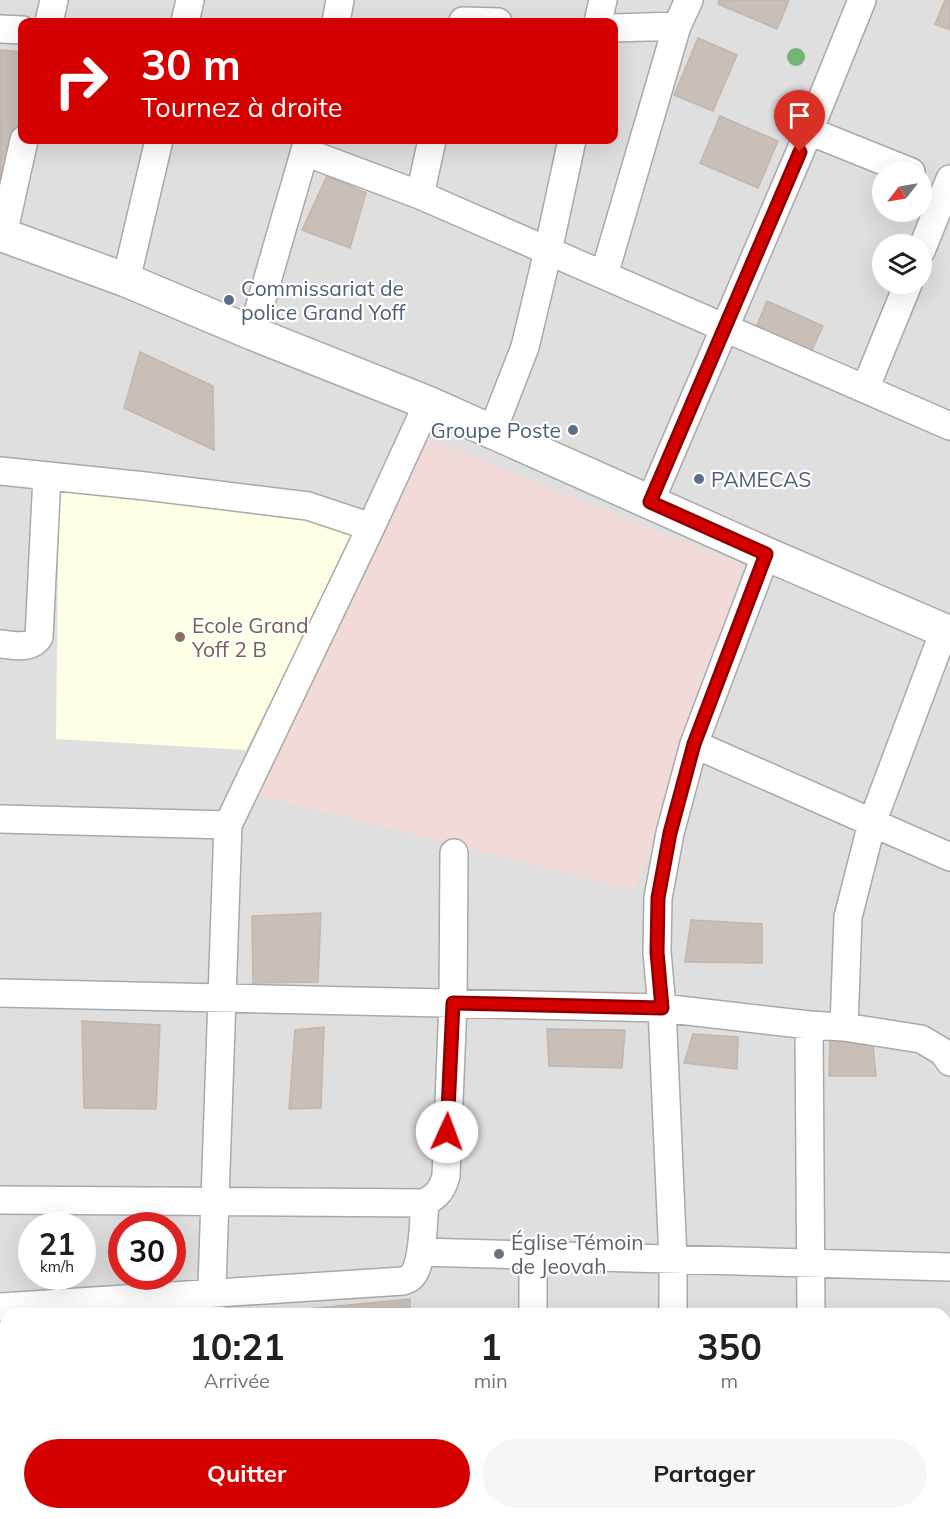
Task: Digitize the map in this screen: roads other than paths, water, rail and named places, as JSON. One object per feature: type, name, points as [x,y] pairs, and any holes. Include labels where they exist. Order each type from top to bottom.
[{"type":"street","points":[[50,18],[54,0]]},
{"type":"street","points":[[186,18],[190,0]]},
{"type":"street","points":[[337,18],[340,0]]},
{"type":"street","points":[[599,18],[603,0]]},
{"type":"street","points":[[604,275],[677,26],[689,0]]},
{"type":"street","points":[[650,502],[862,0]]},
{"type":"street","points":[[464,14],[481,18]]},
{"type":"street","points":[[618,27],[677,26]]},
{"type":"street","points":[[0,29],[18,30]]},
{"type":"street","points":[[809,130],[887,162]]},
{"type":"street","points":[[23,144],[2,235],[126,280],[428,403],[947,632],[872,823],[848,917],[844,1027]]},
{"type":"street","points":[[126,280],[158,144]]},
{"type":"street","points":[[420,195],[431,144]]},
{"type":"street","points":[[492,432],[525,347],[571,144]]},
{"type":"street","points":[[252,333],[307,146],[950,426]]},
{"type":"street","points":[[928,234],[949,185],[932,180]]},
{"type":"street","points":[[866,389],[904,294]]},
{"type":"street","points":[[212,1304],[228,825],[428,403]]},
{"type":"street","points":[[0,471],[308,506],[371,527]]},
{"type":"street","points":[[0,644],[29,646],[39,637],[47,476]]},
{"type":"street","points":[[673,1308],[662,1008],[657,952],[658,898],[670,833],[694,744],[766,554]]},
{"type":"street","points":[[694,744],[950,857]]},
{"type":"street","points":[[0,819],[228,825]]},
{"type":"street","points":[[0,1200],[424,1203],[436,1195],[443,1187],[446,1176],[453,1003],[454,853]]},
{"type":"street","points":[[0,993],[662,1008],[844,1027],[921,1039],[944,1052],[950,1062]]},
{"type":"street","points":[[808,1025],[811,1308]]},
{"type":"street","points":[[0,1307],[212,1304],[403,1281],[411,1278],[416,1270],[421,1252],[424,1203]]},
{"type":"street","points":[[421,1252],[950,1267]]},
{"type":"street","points":[[533,1255],[533,1308]]},
{"type":"place","name":"Commissariat de police Grand Yoff","points":[[229,300]]},
{"type":"place","name":"Groupe Poste","points":[[573,430]]},
{"type":"place","name":"PAMECAS","points":[[699,479]]},
{"type":"place","name":"Ecole Grand Yoff 2 B","points":[[180,637]]},
{"type":"place","name":"Église Témoin de Jeovah","points":[[499,1254]]}]
